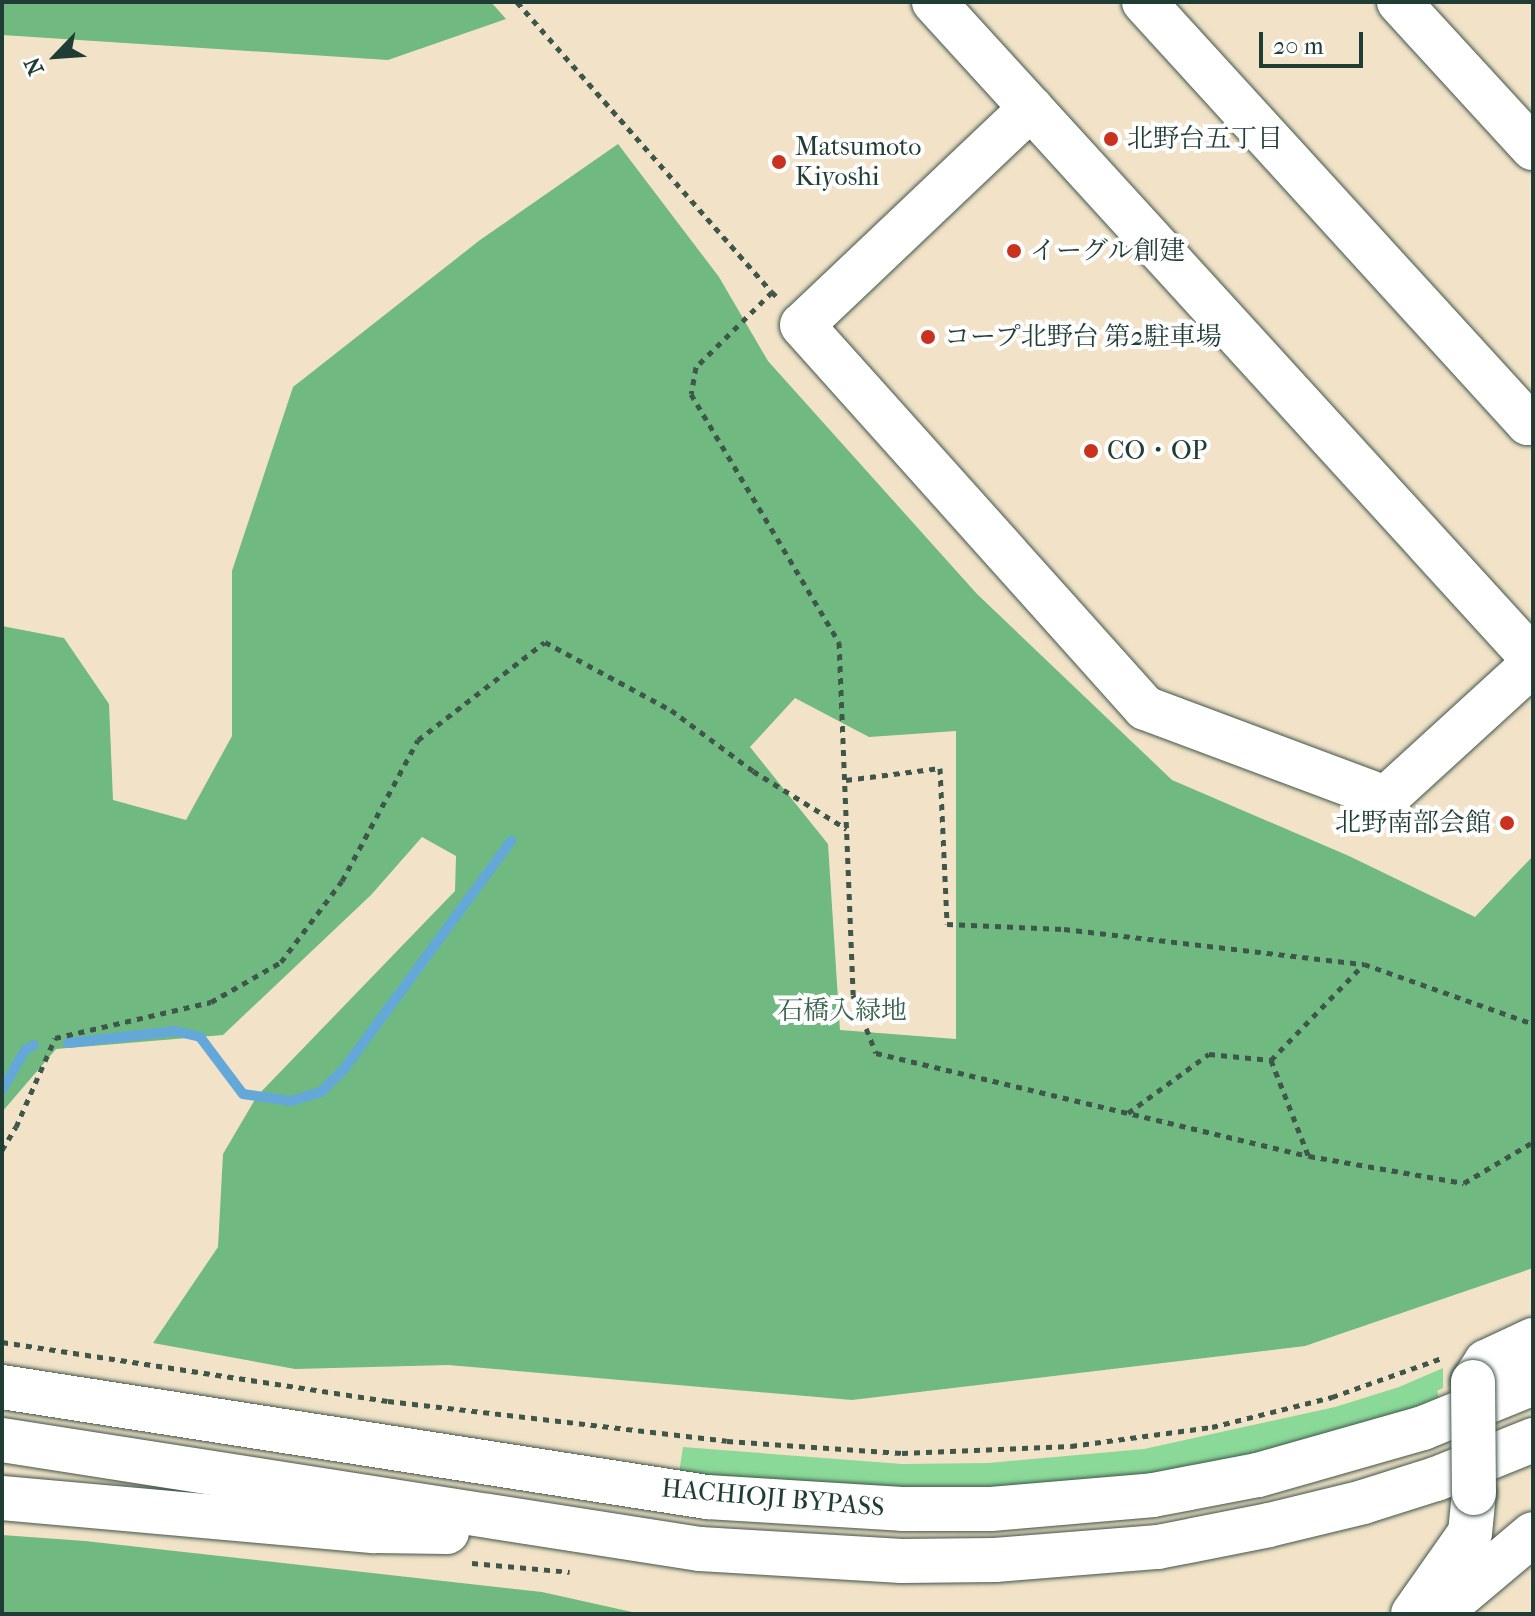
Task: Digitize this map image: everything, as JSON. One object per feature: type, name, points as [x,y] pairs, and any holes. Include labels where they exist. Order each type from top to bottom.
[{"type":"main road","points":[[934,2],[1031,108],[1533,661],[1386,798],[1145,708],[802,325],[1031,108]]},
{"type":"main road","points":[[1144,2],[1528,423],[1533,419]]},
{"type":"main road","points":[[1399,2],[1533,148]]},
{"type":"main road","points":[[1413,1614],[1472,1513],[1462,1368],[1486,1362],[1533,1340]]},
{"type":"main road","name":"HACHIOJI BYPASS","points":[[2,1387],[707,1497],[811,1505],[961,1509],[1076,1504],[1153,1495],[1258,1475],[1423,1428],[1533,1383]]},
{"type":"main road","name":"HACHIOJI BYPASS","points":[[2,1440],[700,1549],[854,1559],[995,1560],[1081,1555],[1172,1544],[1363,1502],[1436,1479],[1533,1440]]},
{"type":"main road","points":[[2,1498],[375,1531],[606,1534]]},
{"type":"main road","points":[[1438,1614],[1533,1532],[1472,1513]]},
{"type":"path","points":[[517,2],[802,325]]},
{"type":"path","points":[[772,292],[696,367],[691,394],[839,642],[853,995],[876,1053],[1309,1156],[1464,1183],[1533,1142]]},
{"type":"path","points":[[2,1150],[16,1127],[55,1038],[211,1002],[281,962],[342,881],[418,740],[545,642],[671,710],[753,771],[848,830]]},
{"type":"path","points":[[846,780],[940,768],[947,924],[1064,929],[1364,964],[1533,1024]]},
{"type":"path","points":[[1271,1060],[1364,964]]},
{"type":"path","points":[[1128,1113],[1209,1054],[1271,1060]]},
{"type":"path","points":[[1271,1060],[1309,1156]]},
{"type":"path","points":[[2,1342],[419,1404],[727,1441],[902,1453],[1071,1446],[1212,1427],[1462,1368]]},
{"type":"green space","points":[[2,2],[491,2],[506,19],[388,60],[2,35]]},
{"type":"green space","name":"石橋入緑地","points":[[618,144],[719,277],[768,361],[977,594],[1172,780],[1349,856],[1475,917],[1533,856],[1533,1268],[1305,1346],[852,1400],[448,1365],[295,1369],[153,1343],[218,1247],[223,1154],[257,1096],[455,891],[456,856],[422,837],[371,895],[223,1035],[56,1049],[2,1112],[2,626],[64,638],[109,704],[113,800],[186,820],[232,736],[232,571],[293,387],[480,240]],"holes":[[[795,698],[869,737],[956,731],[956,1039],[840,1030],[828,844],[750,747]]]},
{"type":"green space","points":[[1443,1368],[1443,1388],[1437,1391],[1439,1397],[1406,1411],[1252,1455],[1148,1474],[989,1488],[903,1489],[679,1473],[683,1447],[902,1464],[988,1463],[1144,1449],[1335,1407],[1399,1387]]},
{"type":"green space","points":[[2,1535],[85,1541],[542,1592],[641,1614],[2,1614]]},
{"type":"waterway","points":[[68,1043],[175,1031],[200,1037],[243,1094],[291,1101],[321,1092],[344,1069],[511,841]]},
{"type":"waterway","points":[[2,1090],[25,1050],[34,1045]]},
{"type":"place","name":"北野台五丁目","points":[[1111,139]]},
{"type":"place","name":"Matsumoto Kiyoshi","points":[[779,162]]},
{"type":"place","name":"イーグル創建","points":[[1014,251]]},
{"type":"place","name":"コープ北野台 第2駐車場","points":[[928,337]]},
{"type":"place","name":"CO・OP","points":[[1091,451]]},
{"type":"place","name":"北野南部会館","points":[[1507,823]]}]
